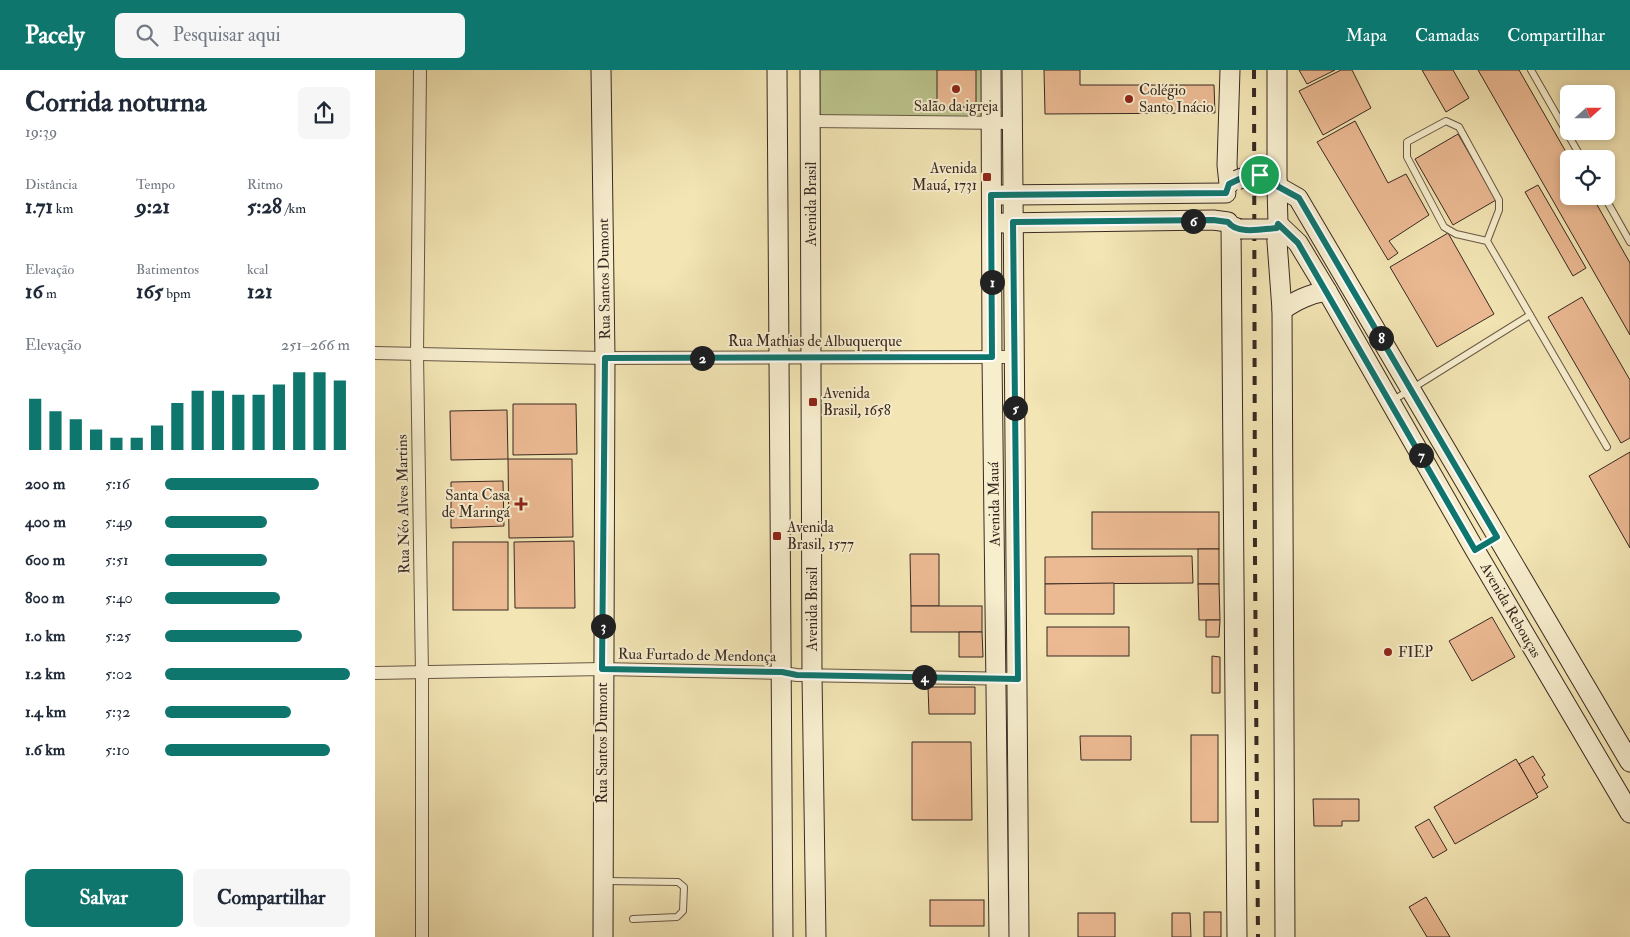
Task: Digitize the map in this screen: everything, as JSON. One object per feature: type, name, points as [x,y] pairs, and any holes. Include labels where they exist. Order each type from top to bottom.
[{"type":"main road","name":"Rua Santos Dumont","points":[[601,70],[605,358],[602,669],[603,937]]},
{"type":"main road","name":"Avenida Brasil","points":[[777,70],[783,937]]},
{"type":"main road","name":"Avenida Brasil","points":[[810,70],[812,675],[816,937]]},
{"type":"main road","name":"Avenida Mauá","points":[[991,70],[992,357],[999,937]]},
{"type":"main road","name":"Avenida Mauá","points":[[1012,70],[1019,937]]},
{"type":"main road","points":[[1230,70],[1227,165],[1231,186],[1233,225],[1237,937]]},
{"type":"main road","points":[[1277,70],[1274,227],[1281,310],[1285,937]]},
{"type":"main road","name":"Avenida Rebouças","points":[[991,195],[1119,194],[1231,186],[1248,175],[1260,175],[1274,181],[1299,198],[1629,761]]},
{"type":"main road","points":[[1119,194],[1120,221]]},
{"type":"main road","points":[[991,223],[1120,221],[1274,227]]},
{"type":"main road","name":"Avenida Rebouças","points":[[1274,227],[1298,243],[1475,550],[1630,813]]},
{"type":"main road","points":[[1281,310],[1300,298],[1313,293],[1327,291]]},
{"type":"main road","points":[[1475,550],[1497,537]]},
{"type":"main road","points":[[1607,773],[1629,761]]},
{"type":"street","name":"Rua Néo Alves Martins","points":[[420,70],[417,354],[422,674],[423,937]]},
{"type":"street","points":[[810,121],[1013,123]]},
{"type":"street","name":"Rua Mathias de Albuquerque","points":[[375,354],[605,358],[1014,357]]},
{"type":"street","name":"Rua Furtado de Mendonça","points":[[375,673],[422,674],[602,669],[1018,679]]},
{"type":"lane","points":[[1531,70],[1577,150]]},
{"type":"lane","points":[[1487,241],[1499,210],[1499,200],[1459,127],[1446,121],[1407,142],[1407,157],[1445,227],[1456,234],[1487,241],[1607,447]]},
{"type":"lane","points":[[1609,205],[1630,242]]},
{"type":"lane","points":[[1391,402],[1530,315]]},
{"type":"lane","points":[[602,881],[678,882],[684,887],[683,911],[677,918],[633,919]]},
{"type":"green space","points":[[810,70],[991,70],[991,123],[810,121]]},
{"type":"building","name":"Salão da igreja","points":[[937,70],[976,70],[976,107],[937,107]]},
{"type":"building","name":"Colégio Santo Inácio","points":[[1044,70],[1080,70],[1080,85],[1214,85],[1215,113],[1045,114]]},
{"type":"building","points":[[1299,70],[1335,70],[1307,84]]},
{"type":"building","points":[[1341,70],[1352,70],[1371,108],[1323,135],[1299,91]]},
{"type":"building","points":[[1422,70],[1453,70],[1469,98],[1446,112]]},
{"type":"building","points":[[1478,70],[1519,70],[1565,150],[1560,150],[1560,205],[1597,205],[1630,263],[1630,335]]},
{"type":"building","points":[[1355,121],[1388,183],[1406,174],[1429,215],[1389,241],[1398,253],[1388,260],[1317,142]]},
{"type":"building","points":[[1458,134],[1496,200],[1453,225],[1415,159]]},
{"type":"building","points":[[1538,185],[1586,268],[1573,276],[1525,192]]},
{"type":"building","points":[[1448,233],[1494,314],[1437,347],[1390,267]]},
{"type":"building","points":[[1582,297],[1630,380],[1630,438],[1621,443],[1548,317]]},
{"type":"building","points":[[513,404],[576,404],[577,454],[513,455]]},
{"type":"building","points":[[507,410],[508,459],[451,460],[450,411]]},
{"type":"building","points":[[1630,452],[1630,548],[1589,476]]},
{"type":"building","name":"Santa Casa de Maringá","points":[[508,459],[572,459],[573,537],[509,538]]},
{"type":"building","points":[[503,481],[504,526],[451,528],[451,482]]},
{"type":"building","points":[[1092,512],[1219,512],[1219,549],[1092,549]]},
{"type":"building","points":[[574,541],[575,608],[515,608],[514,542]]},
{"type":"building","points":[[453,542],[508,542],[508,610],[453,610]]},
{"type":"building","points":[[1198,549],[1219,549],[1219,584],[1198,584]]},
{"type":"building","points":[[910,554],[939,554],[939,606],[911,606]]},
{"type":"building","points":[[1192,556],[1193,583],[1045,584],[1045,557]]},
{"type":"building","points":[[1114,583],[1114,614],[1045,614],[1045,584]]},
{"type":"building","points":[[1198,584],[1219,584],[1220,620],[1199,620]]},
{"type":"building","points":[[911,606],[982,606],[982,632],[911,632]]},
{"type":"building","points":[[1492,617],[1515,657],[1472,681],[1449,641]]},
{"type":"building","points":[[1206,620],[1220,620],[1219,637],[1206,637]]},
{"type":"building","points":[[1047,627],[1129,627],[1129,656],[1047,656]]},
{"type":"building","points":[[959,632],[982,632],[983,657],[959,657]]},
{"type":"building","points":[[1212,656],[1220,657],[1220,693],[1212,693]]},
{"type":"building","points":[[928,687],[975,687],[975,714],[929,714]]},
{"type":"building","points":[[1191,735],[1218,735],[1218,822],[1191,822]]},
{"type":"building","points":[[1080,736],[1131,736],[1131,760],[1081,760]]},
{"type":"building","points":[[912,742],[971,742],[972,820],[912,820]]},
{"type":"building","points":[[1533,756],[1545,775],[1542,777],[1548,787],[1536,794],[1519,764]]},
{"type":"building","points":[[1516,759],[1538,797],[1455,844],[1434,807]]},
{"type":"building","points":[[1313,799],[1359,799],[1359,821],[1342,821],[1342,826],[1314,826]]},
{"type":"building","points":[[1429,819],[1447,850],[1433,858],[1415,827]]},
{"type":"building","points":[[1426,897],[1450,937],[1427,937],[1409,907]]},
{"type":"building","points":[[930,900],[984,900],[984,926],[930,926]]},
{"type":"building","points":[[1204,912],[1221,912],[1221,937],[1204,937]]},
{"type":"building","points":[[1078,913],[1115,913],[1115,937],[1078,937]]},
{"type":"building","points":[[1172,913],[1190,913],[1191,937],[1172,937]]},
{"type":"railway","points":[[1254,70],[1258,937]]},
{"type":"place","name":"Salão da igreja","points":[[956,89]]},
{"type":"place","name":"Colégio Santo Inácio","points":[[1129,99]]},
{"type":"place","name":"Avenida Mauá, 1731","points":[[987,177]]},
{"type":"place","name":"Avenida Brasil, 1658","points":[[813,402]]},
{"type":"place","name":"Santa Casa de Maringá","points":[[521,504]]},
{"type":"place","name":"Avenida Brasil, 1577","points":[[777,536]]},
{"type":"place","name":"FIEP","points":[[1388,652]]},
{"type":"route","points":[[1248,175],[1260,175],[1277,181],[1277,186],[1299,198],[1497,537],[1475,550],[1298,243],[1278,224],[1277,228],[1255,230],[1239,229],[1231,226],[1228,222],[1213,220],[1013,222],[1018,679],[602,669],[605,358],[992,357],[991,195],[1226,193],[1229,184],[1248,175]]}]
